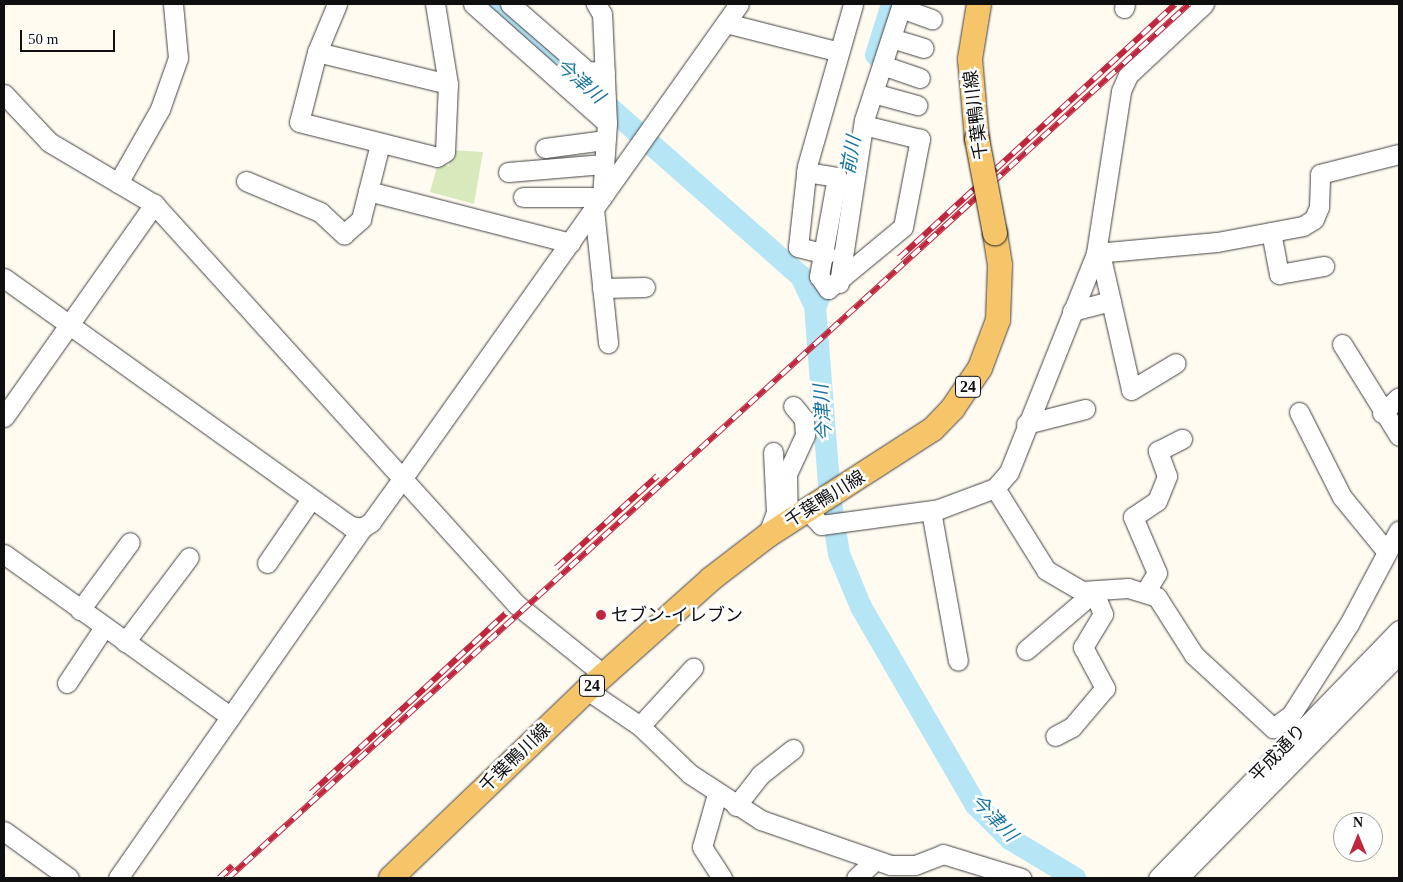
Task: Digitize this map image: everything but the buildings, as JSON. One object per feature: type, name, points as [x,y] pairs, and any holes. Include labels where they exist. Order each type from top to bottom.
[{"type":"main road","name":"千葉鴨川線","points":[[391,878],[596,682],[711,579],[767,536],[806,519],[844,487],[933,429],[980,368],[998,320],[1000,265],[977,139],[970,59],[979,4]]},
{"type":"street","points":[[118,183],[160,109],[178,58],[173,4]]},
{"type":"street","points":[[337,4],[317,52],[299,122],[437,157],[445,152],[448,84],[435,4]]},
{"type":"street","points":[[473,4],[606,132]]},
{"type":"street","points":[[510,4],[587,71],[605,72]]},
{"type":"street","points":[[596,4],[602,14],[605,72],[606,132],[604,164],[598,203],[602,288],[608,343]]},
{"type":"street","points":[[118,878],[362,528],[371,522],[740,4]]},
{"type":"street","points":[[826,254],[798,247],[806,172],[836,51],[853,4]]},
{"type":"street","points":[[793,406],[804,419],[805,435],[787,474],[806,519],[846,523],[931,511],[995,488],[1009,472],[1026,424],[1098,253],[1121,91],[1128,75],[1204,4]]},
{"type":"street","points":[[839,283],[864,125],[902,6],[932,19]]},
{"type":"street","points":[[726,23],[836,51]]},
{"type":"street","points":[[891,38],[924,48]]},
{"type":"street","points":[[317,52],[448,84]]},
{"type":"street","points":[[882,65],[920,78]]},
{"type":"street","points":[[873,93],[917,105]]},
{"type":"street","points":[[4,94],[49,142],[154,204],[521,609],[640,726],[717,794],[761,820],[914,872],[943,854],[1021,878]]},
{"type":"street","points":[[806,172],[837,176],[826,254],[818,276],[828,289],[839,283],[903,226],[920,139],[864,125]]},
{"type":"street","points":[[545,148],[606,132]]},
{"type":"street","points":[[246,181],[320,212],[344,234],[361,219],[380,144]]},
{"type":"street","points":[[1098,253],[1217,242],[1271,232],[1314,219],[1320,174],[1399,154]]},
{"type":"street","points":[[508,172],[604,164]]},
{"type":"street","points":[[368,192],[570,243]]},
{"type":"street","points":[[523,197],[598,203]]},
{"type":"street","points":[[4,417],[154,204]]},
{"type":"street","points":[[802,210],[832,213]]},
{"type":"street","points":[[1271,232],[1279,274],[1324,266]]},
{"type":"street","points":[[1098,253],[1131,390],[1176,363]]},
{"type":"street","points":[[4,278],[350,526],[362,528]]},
{"type":"street","points":[[602,288],[645,287]]},
{"type":"street","points":[[1072,311],[1111,302]]},
{"type":"street","points":[[1342,344],[1382,413],[1399,436]]},
{"type":"street","points":[[1382,413],[1399,397]]},
{"type":"street","points":[[1026,424],[1086,409]]},
{"type":"street","points":[[1299,412],[1342,497],[1387,552]]},
{"type":"street","points":[[1146,591],[1157,573],[1132,517],[1157,501],[1166,476],[1158,451],[1182,438]]},
{"type":"street","points":[[767,536],[776,513],[773,452]]},
{"type":"street","points":[[995,488],[1046,570],[1064,583],[1094,592],[1146,591],[1157,597],[1194,655],[1267,726],[1293,738],[1291,715],[1349,624],[1399,530]]},
{"type":"street","points":[[267,563],[311,498]]},
{"type":"street","points":[[931,511],[958,661]]},
{"type":"street","points":[[80,610],[130,542]]},
{"type":"street","points":[[4,554],[231,717]]},
{"type":"street","points":[[125,642],[189,557]]},
{"type":"street","points":[[1026,650],[1094,592]]},
{"type":"street","points":[[1055,736],[1072,727],[1105,688],[1106,683],[1083,646],[1103,614],[1094,592]]},
{"type":"street","points":[[67,683],[104,627]]},
{"type":"street","name":"平成通り","points":[[1158,878],[1399,630]]},
{"type":"street","name":"平成通り","points":[[1178,878],[1293,738],[1399,654]]},
{"type":"street","points":[[640,726],[693,668]]},
{"type":"street","points":[[736,806],[760,775],[793,749]]},
{"type":"street","points":[[717,794],[702,847],[722,878]]},
{"type":"street","points":[[4,831],[69,878]]},
{"type":"street","points":[[856,878],[875,860]]},
{"type":"green space","points":[[450,150],[483,152],[474,204],[430,192],[438,163],[449,166]]},
{"type":"waterway","name":"今津川","points":[[492,4],[801,276],[815,306],[830,497],[839,554],[861,607],[976,805],[1010,839],[1075,878]]},
{"type":"waterway","name":"前川","points":[[876,55],[892,4]]},
{"type":"waterway","name":"前川","points":[[817,303],[830,273],[845,189]]},
{"type":"railway","points":[[899,258],[1175,4]]},
{"type":"railway","points":[[228,878],[1189,4]]},
{"type":"railway","points":[[556,568],[657,476]]},
{"type":"railway","points":[[311,793],[506,613]]},
{"type":"railway","points":[[219,878],[232,866]]},
{"type":"place","name":"セブン-イレブン","points":[[601,615]]}]
